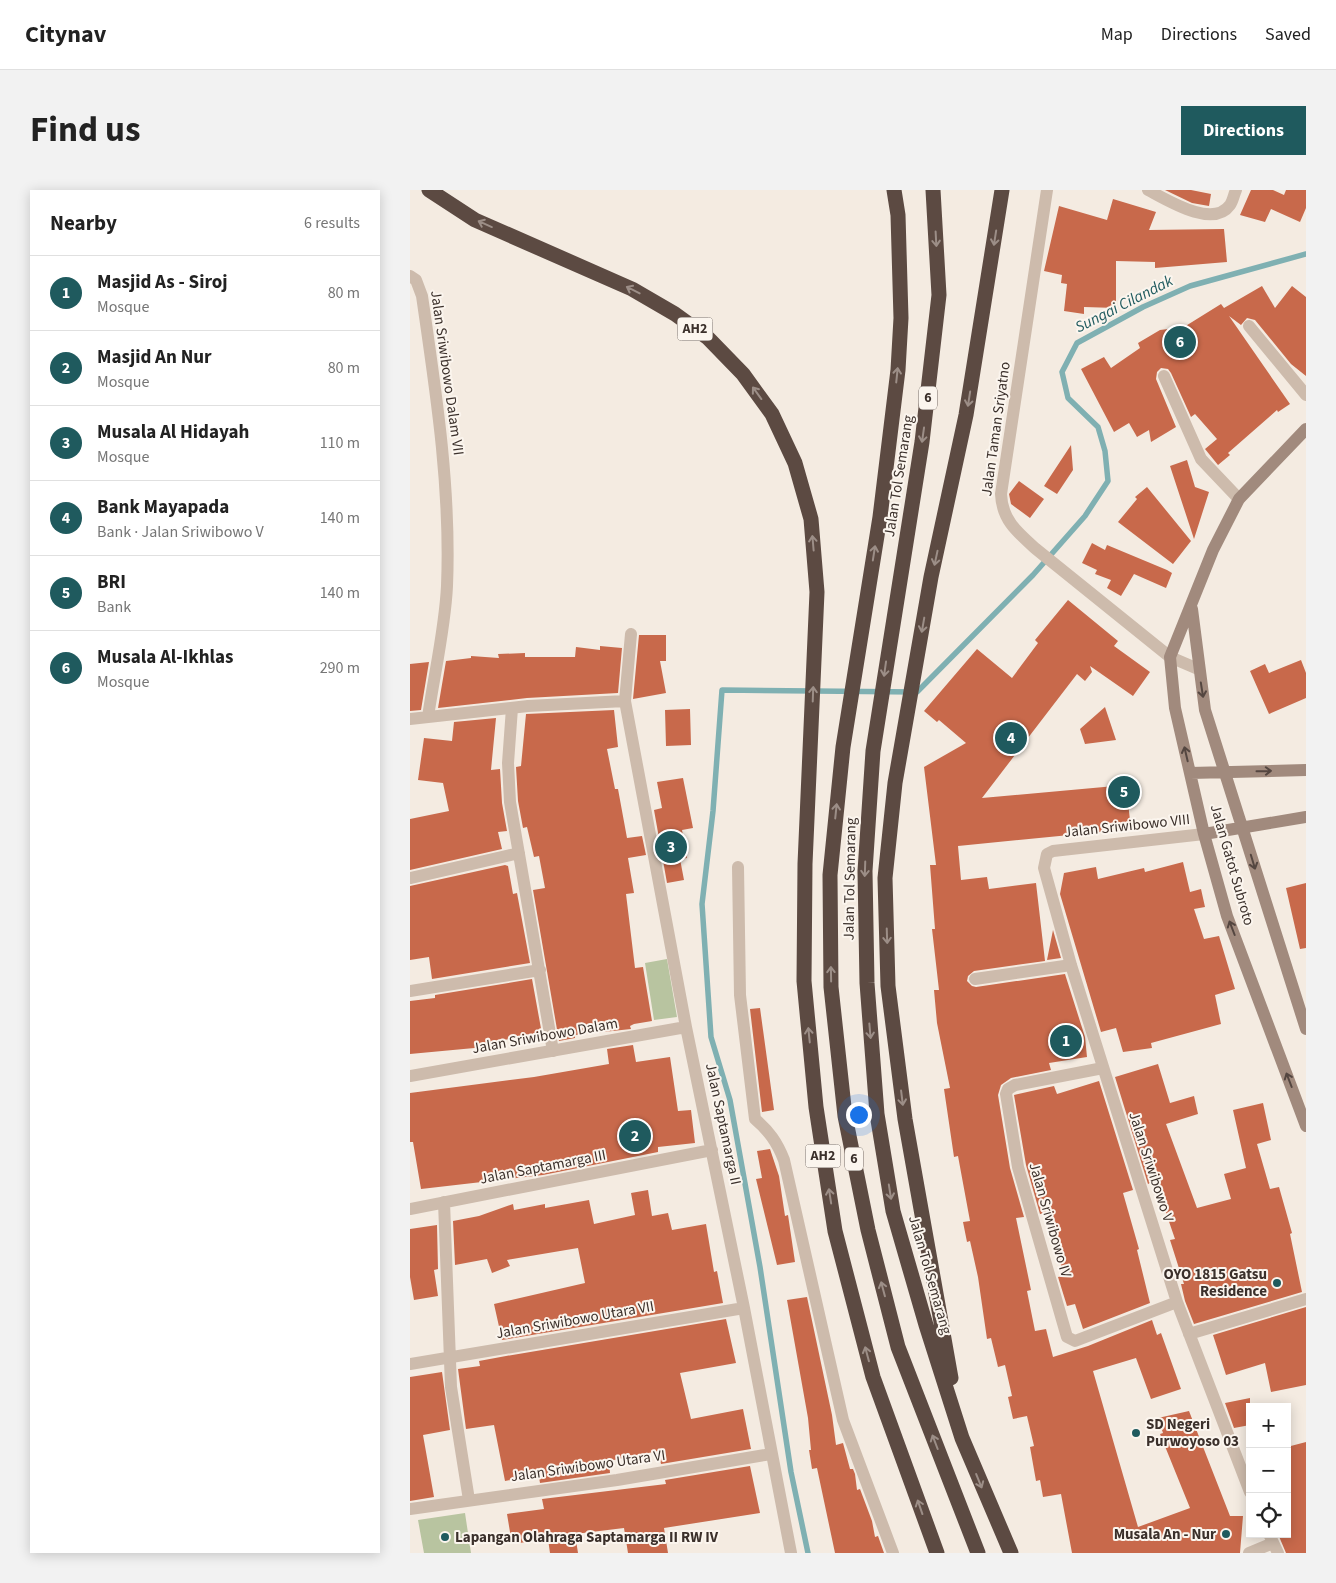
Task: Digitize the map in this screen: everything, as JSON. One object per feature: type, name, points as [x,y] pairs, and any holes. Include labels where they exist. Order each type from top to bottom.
[{"type":"highway","name":"AH2","points":[[429,190],[475,220],[641,294],[675,314],[708,338],[744,374],[772,414],[795,462],[811,520],[817,592],[805,864],[804,981],[816,1107],[835,1231],[873,1377],[937,1553]]},
{"type":"highway","name":"Jalan Tol Semarang","points":[[894,190],[898,215],[901,309],[898,370],[866,602],[843,748],[830,875],[831,987],[845,1116],[868,1230],[898,1347],[978,1553]]},
{"type":"highway","name":"Jalan Tol Semarang","points":[[933,190],[939,295],[938,315],[922,442],[873,750],[865,871],[866,983],[877,1114],[893,1211],[926,1325],[962,1438],[1010,1553]]},
{"type":"highway","points":[[962,1438],[905,1119],[888,986],[885,878],[895,783],[931,577],[966,415],[1002,190]]},
{"type":"street","name":"Jalan Taman Sriyatno","points":[[1047,190],[1001,494],[1002,509],[1023,538],[1036,549],[1170,657],[1198,669]]},
{"type":"street","points":[[1148,190],[1193,211],[1210,215],[1222,212],[1230,205],[1236,190]]},
{"type":"street","name":"Jalan Sriwibowo Dalam VII","points":[[410,276],[416,280],[422,296],[439,416],[448,532],[447,589],[428,717]]},
{"type":"street","points":[[1248,326],[1306,395]]},
{"type":"street","points":[[1164,376],[1201,459],[1239,499]]},
{"type":"street","name":"Jalan Gatot Subroto","points":[[1306,429],[1239,499],[1213,550],[1170,657],[1175,708],[1204,834],[1227,916],[1306,1126]]},
{"type":"street","name":"Jalan Gatot Subroto","points":[[1191,607],[1204,710],[1222,772],[1242,828],[1306,1028]]},
{"type":"street","name":"Jalan Saptamarga II","points":[[631,634],[625,700],[686,1027],[744,1308],[791,1553]]},
{"type":"street","points":[[410,719],[512,708],[625,700]]},
{"type":"street","points":[[512,708],[508,783],[553,1051]]},
{"type":"street","points":[[1190,773],[1306,770]]},
{"type":"street","points":[[1204,834],[1306,817]]},
{"type":"street","name":"Jalan Sriwibowo VIII","points":[[1053,851],[1204,834]]},
{"type":"street","name":"Jalan Sriwibowo V","points":[[1053,851],[1047,854],[1044,860],[1044,868],[1071,965],[1177,1302],[1246,1482]]},
{"type":"street","points":[[411,878],[519,853]]},
{"type":"street","points":[[738,867],[740,995],[755,1119],[768,1130],[778,1144],[784,1160],[843,1420],[893,1553]]},
{"type":"street","points":[[975,979],[1071,965]]},
{"type":"street","points":[[410,991],[540,970]]},
{"type":"street","name":"Jalan Sriwibowo Dalam","points":[[410,1076],[686,1027]]},
{"type":"street","name":"Jalan Sriwibowo IV","points":[[1103,1068],[1015,1085],[1008,1089],[1006,1094],[1018,1167],[1067,1337],[1075,1341],[1177,1302]]},
{"type":"street","name":"Jalan Saptamarga III","points":[[410,1209],[712,1150]]},
{"type":"street","points":[[444,1202],[448,1358],[470,1500]]},
{"type":"street","points":[[1189,1334],[1306,1299]]},
{"type":"street","name":"Jalan Sriwibowo Utara VII","points":[[410,1364],[744,1308]]},
{"type":"street","name":"Jalan Sriwibowo Utara VI","points":[[410,1509],[617,1480],[771,1454]]},
{"type":"street","points":[[1249,1553],[1273,1543]]},
{"type":"green space","points":[[667,959],[677,1017],[654,1020],[645,963]]},
{"type":"green space","name":"Lapangan Olahraga Saptamarga II RW IV","points":[[465,1513],[471,1553],[424,1553],[418,1520]]},
{"type":"building","points":[[1165,190],[1191,190],[1211,194],[1209,206],[1192,203]]},
{"type":"building","points":[[1251,190],[1273,190],[1284,195],[1286,190],[1306,190],[1306,208],[1300,222],[1271,209],[1265,222],[1240,215]]},
{"type":"building","points":[[1113,199],[1156,212],[1149,230],[1224,229],[1227,262],[1155,268],[1155,262],[1116,261],[1116,308],[1084,307],[1084,314],[1064,311],[1067,284],[1061,283],[1062,275],[1044,271],[1059,206],[1107,220]]},
{"type":"building","points":[[1262,286],[1275,308],[1292,286],[1306,297],[1306,376],[1291,364],[1255,320],[1247,318],[1241,325],[1229,316],[1290,404],[1278,412],[1277,410],[1228,453],[1230,455],[1218,465],[1205,449],[1217,439],[1195,414],[1191,417],[1171,373],[1168,369],[1161,368],[1157,372],[1156,379],[1176,427],[1151,442],[1149,430],[1137,437],[1129,423],[1114,432],[1081,369],[1104,357],[1111,368],[1140,348],[1138,343],[1160,330],[1184,327],[1221,304],[1224,308]]},
{"type":"building","points":[[1071,445],[1073,470],[1057,494],[1044,486]]},
{"type":"building","points":[[1187,460],[1195,487],[1209,492],[1194,539],[1170,466]]},
{"type":"building","points":[[1019,481],[1044,499],[1030,518],[1011,504],[1009,494]]},
{"type":"building","points":[[1147,487],[1191,541],[1173,564],[1118,522],[1137,499],[1135,497]]},
{"type":"building","points":[[1092,543],[1105,550],[1107,545],[1172,573],[1166,588],[1134,574],[1121,596],[1107,588],[1111,580],[1095,574],[1097,570],[1082,563]]},
{"type":"building","points":[[1068,600],[1118,641],[1114,646],[1150,672],[1133,696],[1090,666],[1092,672],[1085,681],[1077,674],[982,798],[1126,785],[1131,829],[958,846],[961,880],[987,877],[989,889],[1036,883],[1045,961],[974,971],[968,976],[967,981],[976,987],[1065,974],[1085,1037],[1087,1057],[1049,1063],[1051,1070],[1011,1078],[1001,1085],[998,1095],[1010,1168],[1024,1217],[1016,1218],[1031,1290],[1027,1291],[1035,1331],[1046,1329],[1053,1357],[1088,1346],[1152,1320],[1157,1335],[1161,1333],[1181,1389],[1151,1399],[1136,1358],[1093,1371],[1138,1527],[1190,1508],[1160,1434],[1163,1433],[1158,1418],[1189,1411],[1230,1516],[1243,1516],[1240,1553],[1072,1553],[1061,1494],[1043,1497],[1040,1480],[1036,1481],[1030,1447],[1034,1446],[1027,1416],[1013,1419],[1008,1397],[1012,1396],[1005,1365],[998,1367],[991,1338],[987,1339],[978,1277],[970,1241],[967,1242],[963,1222],[970,1221],[958,1156],[954,1157],[944,1089],[950,1088],[937,1023],[934,990],[939,990],[932,929],[935,929],[930,865],[936,865],[924,767],[966,743],[939,720],[937,722],[924,711],[977,649],[1012,678],[1038,643],[1035,640]]},
{"type":"building","points":[[639,635],[666,635],[666,661],[660,661],[666,693],[633,699]]},
{"type":"building","points":[[600,646],[622,648],[618,693],[527,698],[438,708],[446,661],[471,658],[471,656],[499,658],[498,654],[525,653],[525,657],[575,657],[576,647],[600,650]]},
{"type":"building","points":[[1301,660],[1306,673],[1306,698],[1269,714],[1250,671],[1265,664],[1269,673]]},
{"type":"building","points":[[429,662],[421,710],[410,711],[410,664]]},
{"type":"building","points":[[1105,707],[1116,740],[1085,744],[1080,729]]},
{"type":"building","points":[[690,709],[691,745],[666,746],[665,710]]},
{"type":"building","points":[[614,710],[618,747],[607,749],[615,789],[618,789],[627,838],[642,836],[646,855],[628,858],[634,893],[626,894],[635,968],[643,967],[652,1021],[634,1024],[630,1026],[631,1029],[575,1035],[575,1038],[559,1041],[533,890],[545,888],[539,856],[534,857],[527,827],[523,828],[518,801],[516,767],[521,766],[526,714]]},
{"type":"building","points":[[496,718],[491,770],[500,769],[502,803],[507,831],[498,832],[502,849],[410,870],[410,819],[449,811],[443,783],[418,780],[424,738],[452,741],[454,722]]},
{"type":"building","points":[[683,778],[693,828],[682,830],[687,858],[680,859],[684,880],[667,883],[654,810],[662,808],[657,782]]},
{"type":"building","points":[[1183,862],[1190,892],[1201,889],[1205,907],[1194,909],[1204,939],[1219,936],[1235,989],[1215,995],[1221,1024],[1151,1043],[1152,1048],[1123,1052],[1116,1028],[1101,1032],[1060,894],[1064,873],[1096,867],[1098,879],[1144,868],[1145,872]]},
{"type":"building","points":[[505,865],[508,866],[513,894],[517,893],[530,963],[432,979],[429,957],[410,960],[410,886]]},
{"type":"building","points":[[1306,883],[1306,948],[1300,949],[1286,888]]},
{"type":"building","points":[[1053,930],[1061,958],[1047,960]]},
{"type":"building","points":[[532,979],[542,1034],[484,1043],[485,1047],[410,1054],[410,1001]]},
{"type":"building","points":[[760,1008],[774,1110],[762,1112],[750,1009]]},
{"type":"building","points":[[633,1045],[636,1062],[670,1057],[678,1111],[691,1110],[695,1143],[658,1147],[658,1152],[543,1175],[421,1189],[413,1142],[410,1142],[410,1093],[534,1077],[609,1064],[607,1049]]},
{"type":"building","points":[[1158,1064],[1170,1103],[1194,1096],[1198,1114],[1166,1124],[1197,1208],[1231,1199],[1224,1174],[1246,1168],[1233,1110],[1263,1103],[1271,1140],[1257,1144],[1270,1189],[1279,1187],[1292,1233],[1290,1234],[1302,1292],[1194,1324],[1185,1301],[1181,1284],[1184,1284],[1170,1240],[1175,1239],[1155,1181],[1148,1184],[1115,1077]]},
{"type":"building","points":[[1099,1081],[1133,1190],[1123,1193],[1139,1249],[1137,1250],[1150,1303],[1083,1329],[1075,1304],[1067,1306],[1058,1277],[1063,1276],[1056,1239],[1049,1213],[1040,1214],[1026,1165],[1014,1095],[1054,1086],[1057,1094]]},
{"type":"building","points":[[770,1149],[779,1176],[785,1216],[788,1215],[795,1262],[777,1265],[756,1179],[762,1178],[757,1151]]},
{"type":"building","points":[[648,1190],[652,1216],[668,1213],[672,1230],[706,1224],[714,1272],[717,1271],[723,1303],[502,1340],[494,1304],[585,1283],[578,1248],[507,1260],[510,1266],[492,1273],[487,1259],[455,1265],[453,1221],[479,1216],[513,1204],[514,1210],[545,1204],[545,1208],[589,1200],[594,1224],[635,1215],[631,1193]]},
{"type":"building","points":[[437,1225],[438,1269],[434,1270],[438,1296],[414,1300],[410,1277],[410,1229]]},
{"type":"building","points":[[807,1297],[832,1415],[836,1445],[843,1443],[850,1469],[853,1469],[855,1474],[857,1490],[860,1489],[872,1521],[875,1537],[878,1536],[884,1553],[835,1553],[817,1468],[812,1469],[809,1450],[811,1450],[808,1418],[787,1300]]},
{"type":"building","points":[[1306,1307],[1306,1385],[1271,1392],[1265,1363],[1226,1375],[1213,1335]]},
{"type":"building","points":[[726,1319],[736,1363],[680,1373],[691,1419],[743,1409],[751,1449],[661,1464],[658,1451],[609,1461],[610,1473],[540,1483],[539,1477],[533,1476],[505,1481],[494,1425],[466,1429],[458,1369],[480,1366],[479,1361]]},
{"type":"building","points":[[442,1372],[450,1430],[423,1435],[434,1497],[410,1501],[410,1377]]},
{"type":"building","points":[[1250,1398],[1250,1403],[1246,1403],[1246,1426],[1234,1428],[1225,1403]]},
{"type":"building","points":[[1306,1442],[1306,1553],[1286,1553],[1280,1538],[1291,1538],[1291,1446]]},
{"type":"building","points":[[750,1466],[760,1513],[664,1528],[668,1553],[628,1553],[624,1528],[575,1534],[578,1553],[550,1553],[548,1539],[512,1544],[507,1514],[544,1509],[542,1499],[666,1484],[665,1480]]},
{"type":"waterway","name":"Sungai Cilandak","points":[[808,1553],[791,1472],[760,1267],[730,1100],[711,1037],[702,904],[713,811],[722,690],[917,692],[1033,575],[1085,516],[1108,481],[1105,451],[1098,427],[1068,398],[1062,372],[1077,343],[1143,307],[1190,286],[1306,254]]},
{"type":"place","name":"Musala Al-Ikhlas","points":[[1180,342]]},
{"type":"place","name":"Bank Mayapada","points":[[1011,738]]},
{"type":"place","name":"BRI","points":[[1124,792]]},
{"type":"place","name":"Musala Al Hidayah","points":[[671,847]]},
{"type":"place","name":"Masjid As - Siroj","points":[[1066,1041]]},
{"type":"place","name":"Masjid An Nur","points":[[635,1136]]},
{"type":"place","name":"OYO 1815 Gatsu Residence","points":[[1277,1283]]},
{"type":"place","name":"SD Negeri Purwoyoso 03","points":[[1136,1433]]},
{"type":"place","name":"Musala An - Nur","points":[[1226,1534]]},
{"type":"place","name":"Lapangan Olahraga Saptamarga II RW IV","points":[[445,1537]]}]
